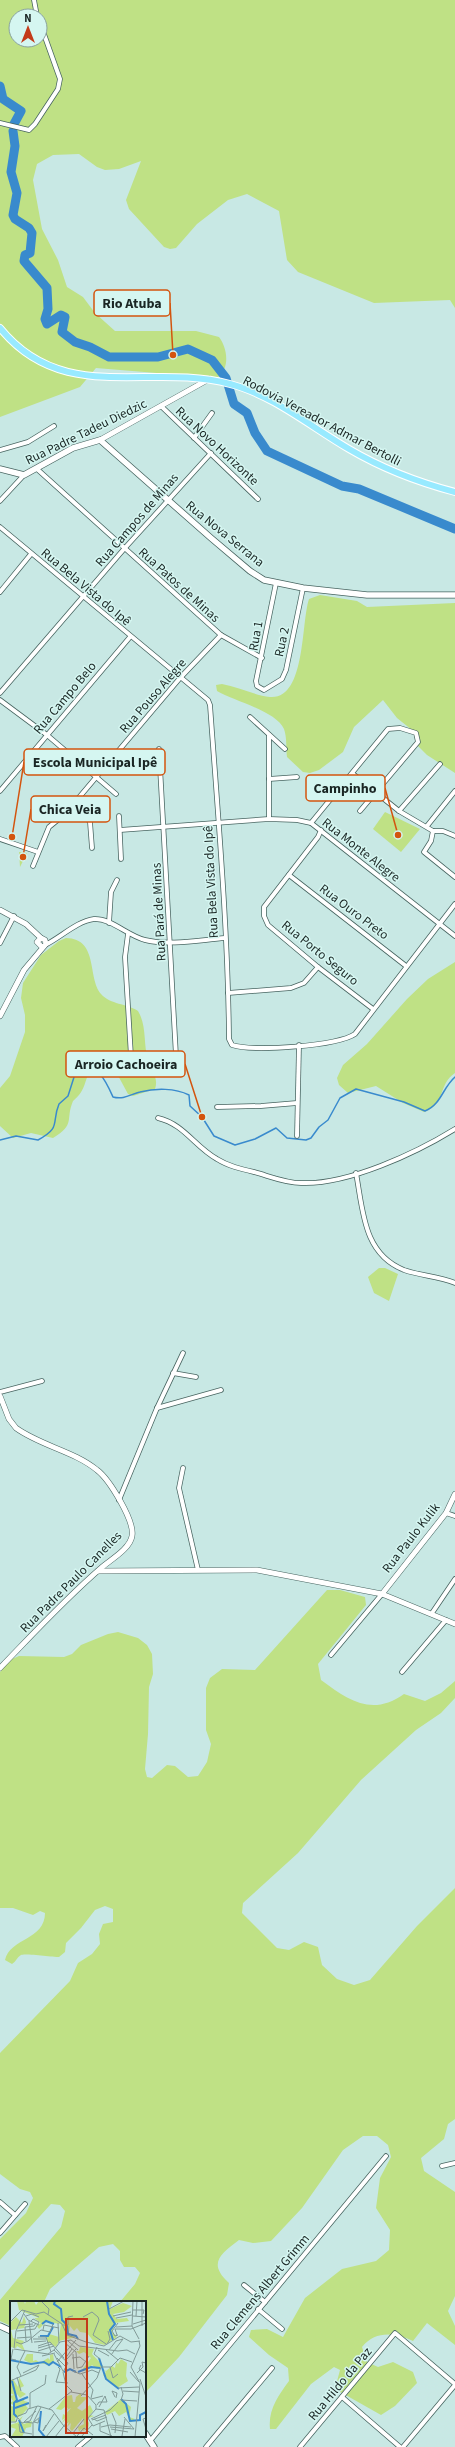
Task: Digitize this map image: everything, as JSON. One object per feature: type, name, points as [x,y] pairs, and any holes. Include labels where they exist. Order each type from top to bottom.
[{"type":"highway","name":"Rodovia Vereador Admar Bertolli","points":[[0,328],[18,347],[44,363],[64,372],[96,378],[210,379],[230,384],[283,409],[348,449],[390,471],[455,492]]},
{"type":"main road","name":"Rua Padre Tadeu Diedzic","points":[[24,475],[73,448],[100,440]]},
{"type":"main road","name":"Rua Nova Serrana","points":[[100,440],[167,501],[250,571],[264,580],[303,588],[367,595],[455,595]]},
{"type":"main road","points":[[0,469],[24,475]]},
{"type":"main road","points":[[0,2326],[10,2331]]},
{"type":"main road","points":[[146,2434],[154,2447]]},
{"type":"street","points":[[0,123],[29,130],[35,124],[58,90],[60,79],[59,70],[48,43]]},
{"type":"street","name":"Rua Padre Tadeu Diedzic","points":[[100,440],[162,407],[210,379]]},
{"type":"street","name":"Rua Novo Horizonte","points":[[162,407],[258,499]]},
{"type":"street","points":[[194,438],[212,413]]},
{"type":"street","points":[[0,450],[28,442],[54,426]]},
{"type":"street","name":"Rua Campos de Minas","points":[[0,692],[124,549],[211,453]]},
{"type":"street","name":"Rua Patos de Minas","points":[[37,469],[221,635],[262,658]]},
{"type":"street","name":"Rua Padre Tadeu Diedzic","points":[[0,501],[24,475]]},
{"type":"street","name":"Rua Bela Vista do Ipê","points":[[0,527],[130,637],[208,700],[210,705],[218,823],[228,993],[229,1039],[232,1045],[247,1048],[332,1043],[348,1038],[354,1034],[438,923],[455,904]]},
{"type":"street","points":[[0,592],[31,554]]},
{"type":"street","name":"Rua 1","points":[[264,690],[257,686],[256,681],[262,658],[276,582]]},
{"type":"street","name":"Rua 2","points":[[264,690],[282,679],[286,670],[303,588]]},
{"type":"street","name":"Rua Pouso Alegre","points":[[32,866],[49,827],[65,814],[180,678],[221,635]]},
{"type":"street","name":"Rua Campo Belo","points":[[0,791],[130,637]]},
{"type":"street","points":[[0,700],[47,735],[116,794]]},
{"type":"street","points":[[250,717],[285,750]]},
{"type":"street","points":[[311,823],[353,774],[388,729],[400,728],[416,733],[418,742],[360,811]]},
{"type":"street","points":[[269,735],[269,819]]},
{"type":"street","name":"Rua Pará de Minas","points":[[159,748],[177,1074]]},
{"type":"street","points":[[399,811],[440,764]]},
{"type":"street","points":[[353,774],[399,811],[427,826],[433,831],[443,831],[455,836]]},
{"type":"street","points":[[269,779],[298,777]]},
{"type":"street","points":[[427,826],[455,791]]},
{"type":"street","points":[[65,814],[85,816],[90,822],[92,848]]},
{"type":"street","points":[[119,816],[121,860]]},
{"type":"street","name":"Rua Monte Alegre","points":[[120,830],[269,819],[297,820],[311,823],[455,936]]},
{"type":"street","name":"Rua Porto Seguro","points":[[321,830],[264,907],[264,916],[268,925],[318,968],[373,1009]]},
{"type":"street","points":[[433,831],[431,841],[424,852],[455,877]]},
{"type":"street","points":[[0,839],[38,852]]},
{"type":"street","name":"Rua Ouro Preto","points":[[289,875],[406,966]]},
{"type":"street","points":[[109,923],[111,892],[118,880]]},
{"type":"street","points":[[0,910],[14,916],[43,938],[52,939],[64,934]]},
{"type":"street","points":[[0,943],[14,916]]},
{"type":"street","points":[[40,945],[64,934],[85,921],[95,919],[109,923],[128,934],[156,942],[224,938]]},
{"type":"street","points":[[29,927],[40,945]]},
{"type":"street","points":[[128,934],[125,957],[132,1073]]},
{"type":"street","points":[[40,945],[43,938]]},
{"type":"street","points":[[0,1016],[43,938]]},
{"type":"street","points":[[228,993],[291,988],[304,983],[318,968]]},
{"type":"street","points":[[297,1136],[298,1045]]},
{"type":"street","points":[[217,1107],[297,1103]]},
{"type":"street","points":[[158,1118],[183,1129],[216,1159],[245,1170],[301,1183],[320,1182],[356,1173],[412,1153],[455,1129]]},
{"type":"street","points":[[356,1173],[369,1237],[380,1255],[405,1270],[455,1283]]},
{"type":"street","points":[[119,1501],[156,1408],[183,1353]]},
{"type":"street","points":[[173,1373],[196,1377]]},
{"type":"street","points":[[0,1392],[42,1381]]},
{"type":"street","points":[[156,1408],[221,1390]]},
{"type":"street","name":"Rua Padre Paulo Canelles","points":[[0,1396],[9,1419],[16,1428],[91,1466],[109,1482],[132,1529],[132,1535],[124,1549],[77,1588],[0,1668]]},
{"type":"street","points":[[162,1397],[169,1405]]},
{"type":"street","points":[[183,1468],[179,1488],[198,1570]]},
{"type":"street","name":"Rua Paulo Kulik","points":[[382,1594],[446,1513],[455,1494]]},
{"type":"street","points":[[446,1513],[455,1516]]},
{"type":"street","points":[[98,1570],[257,1570],[382,1594],[432,1613],[455,1624]]},
{"type":"street","points":[[432,1613],[455,1579]]},
{"type":"street","points":[[331,1655],[382,1594]]},
{"type":"street","points":[[402,1672],[446,1620]]},
{"type":"street","name":"Rua Clemens Albert Grimm","points":[[150,2440],[386,2156]]},
{"type":"street","points":[[442,2166],[455,2163]]},
{"type":"street","points":[[0,2202],[15,2215]]},
{"type":"street","points":[[0,2233],[25,2204]]},
{"type":"street","points":[[244,2285],[265,2302]]},
{"type":"street","points":[[258,2309],[282,2329]]},
{"type":"street","name":"Rua Hildo da Paz","points":[[300,2447],[395,2333],[455,2384]]},
{"type":"street","points":[[206,2447],[272,2368]]},
{"type":"street","points":[[342,2397],[402,2447],[455,2384]]},
{"type":"street","points":[[0,2437],[5,2436],[17,2447]]},
{"type":"street","points":[[78,2447],[90,2437]]},
{"type":"green space","points":[[0,0],[455,0],[455,308],[450,300],[374,303],[298,272],[287,260],[279,211],[247,194],[228,200],[197,224],[176,248],[170,249],[164,247],[129,209],[126,200],[141,161],[119,169],[105,170],[97,167],[79,154],[53,155],[37,164],[33,180],[42,229],[58,260],[67,287],[83,297],[95,313],[115,331],[196,331],[219,337],[226,353],[226,364],[221,374],[217,378],[96,368],[80,387],[0,417]]},
{"type":"green space","points":[[320,595],[357,601],[367,607],[455,603],[455,773],[427,755],[418,746],[412,730],[397,718],[383,700],[354,727],[343,752],[319,770],[310,773],[303,772],[287,757],[285,732],[280,723],[264,712],[217,691],[216,685],[222,684],[264,696],[270,697],[282,695],[290,686],[296,673],[303,641],[309,599]]},
{"type":"green space","points":[[385,812],[420,829],[401,852],[373,829]]},
{"type":"green space","points":[[19,852],[27,853],[20,867]]},
{"type":"green space","points":[[66,938],[76,940],[83,945],[88,952],[94,978],[101,994],[109,1000],[138,1011],[143,1023],[148,1060],[156,1081],[155,1089],[133,1096],[128,1094],[115,1070],[111,1067],[94,1068],[90,1072],[81,1092],[73,1101],[69,1121],[65,1129],[53,1138],[31,1133],[13,1138],[0,1126],[0,1088],[10,1076],[25,1032],[25,1015],[21,998],[23,983],[41,955],[59,941]]},
{"type":"green space","points":[[455,962],[455,1073],[446,1083],[436,1104],[424,1112],[403,1103],[376,1086],[348,1093],[339,1085],[337,1078],[343,1065],[367,1044],[407,999],[428,979]]},
{"type":"green space","points":[[379,1268],[385,1268],[398,1274],[389,1301],[374,1293],[368,1277]]},
{"type":"green space","points":[[327,1590],[340,1590],[365,1597],[366,1605],[318,1664],[321,1680],[351,1699],[371,1705],[392,1701],[404,1694],[425,1701],[441,1693],[455,1681],[455,1698],[441,1713],[416,1730],[361,1780],[298,1853],[243,1903],[242,1913],[277,1948],[289,1950],[304,1942],[318,1947],[322,1965],[337,1979],[354,1985],[370,1980],[417,1926],[455,1888],[455,2119],[448,2124],[444,2139],[421,2158],[424,2171],[455,2192],[455,2296],[448,2311],[455,2326],[455,2345],[427,2323],[413,2341],[393,2335],[373,2338],[362,2347],[367,2362],[378,2367],[393,2362],[413,2372],[417,2383],[395,2406],[381,2415],[335,2389],[340,2370],[334,2367],[311,2384],[276,2429],[270,2429],[272,2409],[289,2381],[288,2368],[269,2355],[249,2337],[251,2330],[267,2329],[283,2337],[305,2298],[342,2269],[376,2261],[389,2250],[390,2230],[376,2208],[380,2178],[391,2157],[388,2145],[377,2136],[363,2136],[343,2150],[302,2208],[271,2241],[253,2243],[239,2240],[222,2254],[218,2264],[222,2276],[229,2283],[227,2295],[179,2357],[146,2392],[146,2301],[121,2301],[135,2284],[140,2273],[135,2267],[124,2267],[120,2260],[120,2251],[113,2244],[99,2247],[50,2289],[44,2301],[10,2301],[10,2326],[0,2321],[0,2300],[61,2227],[65,2211],[60,2205],[51,2204],[0,2260],[0,2239],[26,2213],[33,2198],[30,2192],[20,2189],[0,2174],[0,2053],[70,1981],[78,1963],[92,1954],[100,1944],[99,1934],[103,1924],[113,1922],[113,1909],[105,1906],[95,1910],[81,1928],[66,1943],[65,1952],[59,1957],[21,1955],[12,1964],[5,1960],[13,1947],[34,1934],[39,1929],[43,1922],[45,1913],[40,1911],[33,1915],[13,1908],[0,1908],[0,1672],[10,1660],[19,1656],[64,1657],[72,1654],[81,1645],[108,1634],[118,1632],[138,1638],[147,1645],[152,1654],[153,1674],[149,1687],[148,1734],[145,1769],[147,1777],[152,1778],[167,1765],[175,1766],[188,1777],[198,1776],[207,1762],[211,1744],[206,1730],[206,1688],[210,1678],[222,1669],[255,1670]]},
{"type":"waterway","points":[[0,86],[3,99],[21,111],[14,124]]},
{"type":"waterway","points":[[13,131],[15,146],[11,172],[17,193],[13,215],[15,219],[29,228],[32,233],[30,253],[25,255],[24,261],[47,288],[48,309],[45,319],[47,324],[61,315],[65,317],[62,332],[75,342],[90,347],[109,357],[158,357],[188,349],[212,360],[226,378],[234,404],[247,413],[255,433],[267,451],[342,486],[359,489],[455,529]]},
{"type":"waterway","points":[[0,1140],[16,1136],[38,1140],[45,1136],[53,1128],[59,1104],[68,1096],[75,1074],[82,1070],[89,1069],[94,1070],[103,1078],[113,1097],[124,1097],[140,1092],[159,1089],[178,1091],[189,1095],[190,1106],[202,1117],[214,1136],[235,1145],[255,1139],[276,1128],[287,1138],[306,1140],[311,1138],[319,1127],[328,1120],[340,1098],[356,1089],[404,1102],[425,1111],[435,1105],[455,1077]]},
{"type":"place","name":"Rio Atuba","points":[[173,355]]},
{"type":"place","name":"Campinho","points":[[398,835]]},
{"type":"place","name":"Escola Municipal Ipê","points":[[12,837]]},
{"type":"place","name":"Chica Veia","points":[[23,857]]},
{"type":"place","name":"Arroio Cachoeira","points":[[202,1117]]}]
